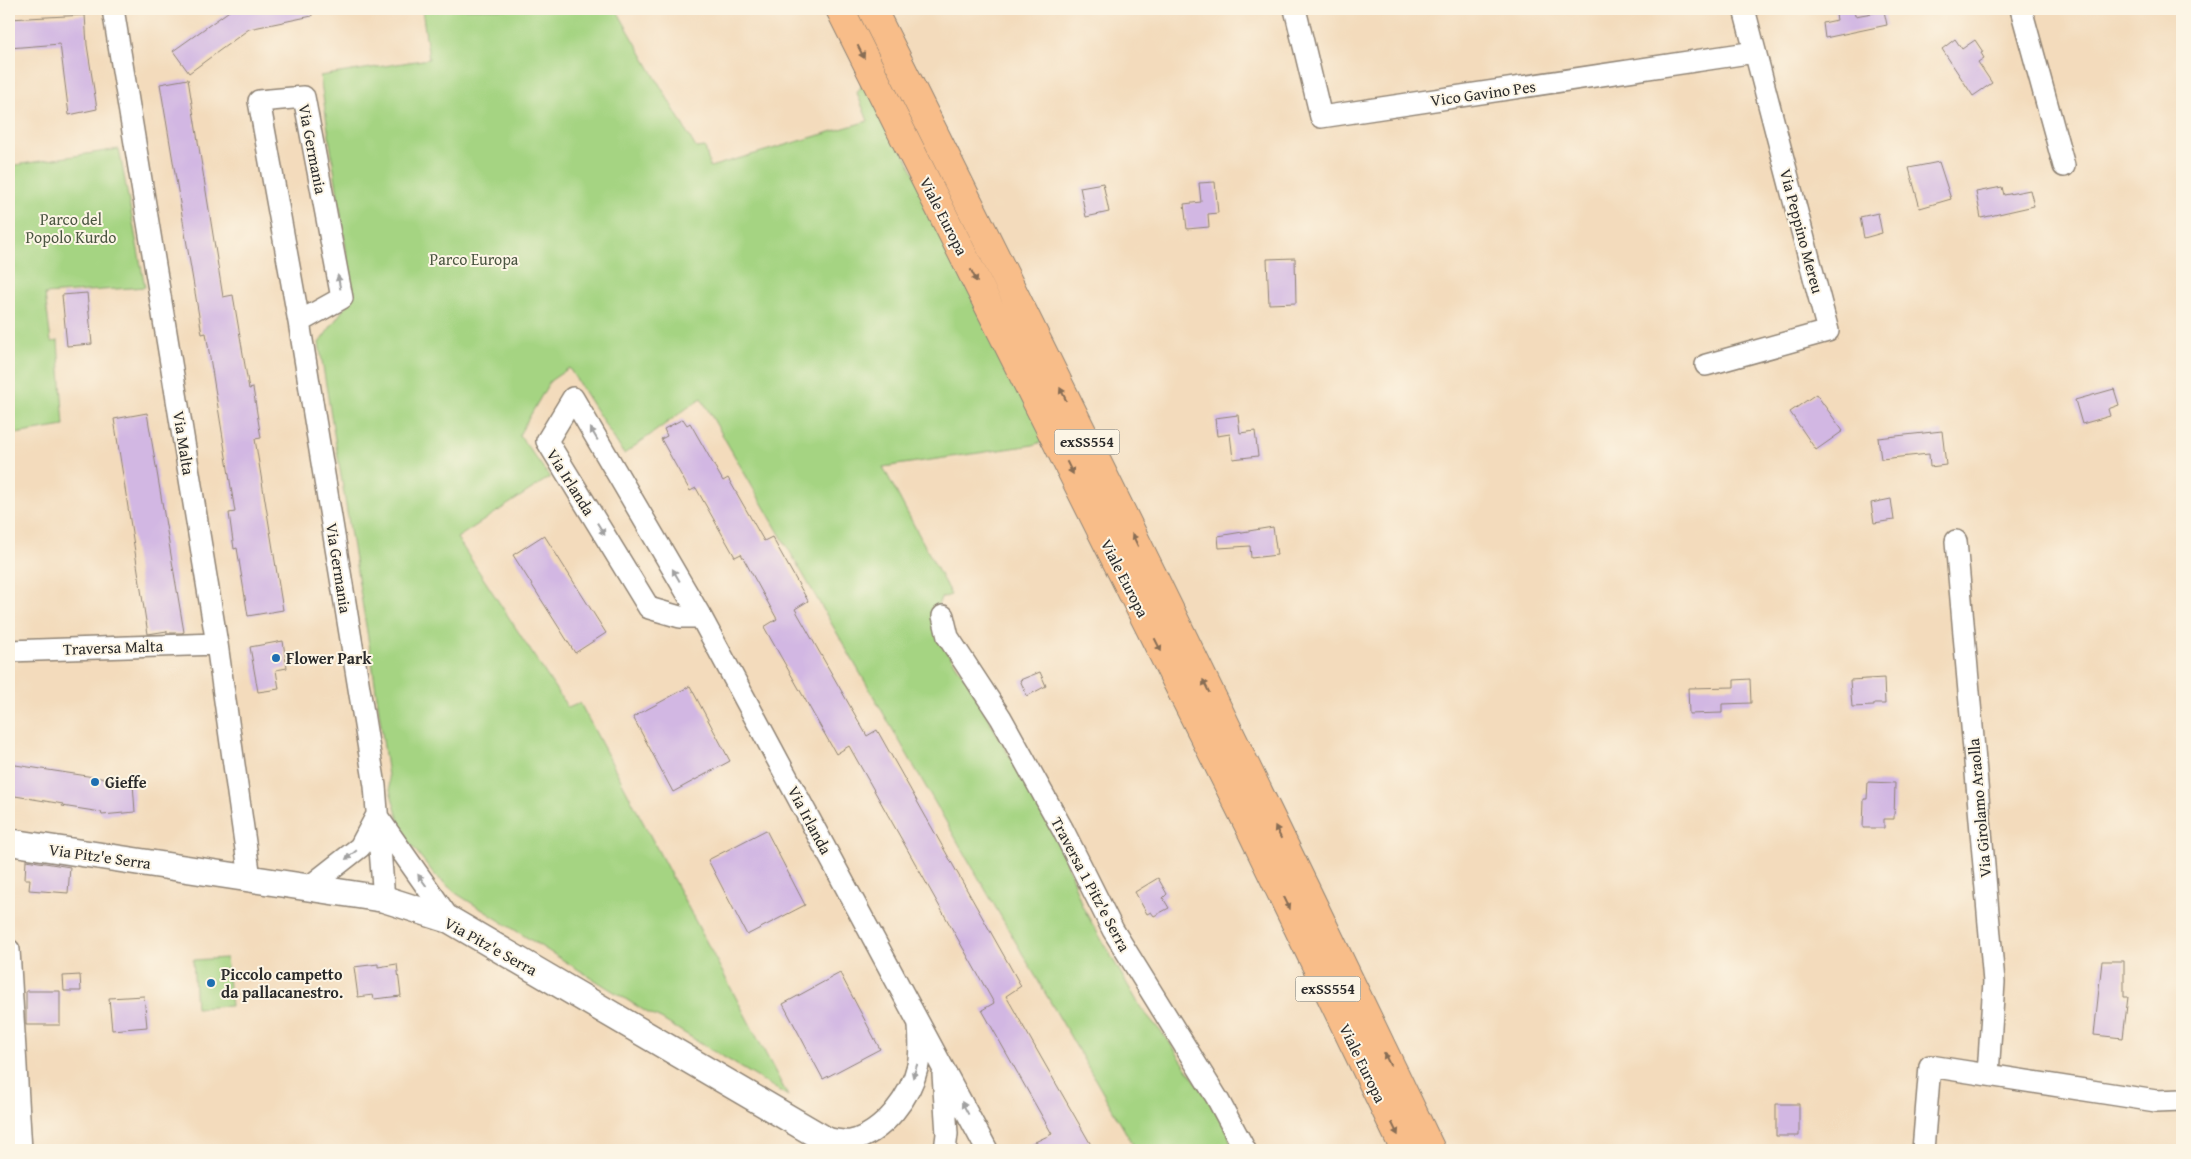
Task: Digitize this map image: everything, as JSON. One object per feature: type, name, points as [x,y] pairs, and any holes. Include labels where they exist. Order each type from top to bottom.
[{"type":"main road","name":"Viale Europa","points":[[840,9],[1250,828],[1406,1150]]},
{"type":"main road","name":"Viale Europa","points":[[872,9],[1072,411],[1431,1150]]},
{"type":"street","name":"Via Malta","points":[[113,9],[216,644],[250,878]]},
{"type":"street","name":"Vico Gavino Pes","points":[[1295,9],[1321,117],[1755,52]]},
{"type":"street","name":"Via Peppino Mereu","points":[[1706,365],[1828,331],[1744,9]]},
{"type":"street","points":[[2020,9],[2064,166]]},
{"type":"street","name":"Via Germania","points":[[299,322],[342,298],[304,97],[259,101],[299,322],[375,786],[384,899]]},
{"type":"street","name":"Via Irlanda","points":[[701,617],[680,617],[649,608],[547,441],[573,398],[701,617],[987,1150]]},
{"type":"street","name":"Via Girolamo Araolla","points":[[1956,541],[1994,982],[1988,1075]]},
{"type":"street","name":"Traversa 1 Pitz'e Serra","points":[[943,616],[948,637],[1001,718],[1063,830],[1114,930],[1208,1082],[1245,1150]]},
{"type":"street","name":"Traversa Malta","points":[[9,651],[216,644]]},
{"type":"street","points":[[309,887],[360,847],[377,815]]},
{"type":"street","name":"Via Germania","points":[[377,815],[388,834],[450,920]]},
{"type":"street","name":"Via Pitz'e Serra","points":[[9,842],[384,899],[450,920],[833,1144]]},
{"type":"street","points":[[9,950],[21,1150]]},
{"type":"street","name":"Via Irlanda","points":[[833,1144],[850,1141],[871,1131],[890,1117],[909,1089],[918,1065],[920,1046],[919,1023]]},
{"type":"street","points":[[1923,1150],[1930,1066],[2156,1101],[2182,1100]]},
{"type":"street","name":"Via Irlanda","points":[[942,1067],[947,1134],[945,1150]]},
{"type":"green space","name":"Parco Europa","points":[[422,9],[616,9],[696,148],[705,147],[710,167],[868,121],[857,93],[866,78],[1049,439],[1033,445],[883,467],[951,595],[941,598],[933,617],[935,633],[969,684],[1011,759],[1037,800],[1065,857],[1082,906],[1141,1008],[1168,1040],[1228,1130],[1232,1150],[1136,1150],[701,398],[624,454],[569,368],[550,381],[519,435],[550,477],[457,538],[568,708],[580,703],[788,1096],[648,1013],[457,894],[435,875],[408,841],[400,825],[390,790],[372,662],[319,343],[353,296],[320,76],[429,59]]},
{"type":"green space","name":"Parco del Popolo Kurdo","points":[[119,149],[145,287],[45,294],[51,342],[58,341],[64,426],[9,435],[9,166]]},
{"type":"green space","name":"Piccolo campetto da pallacanestro.","points":[[226,958],[231,1006],[196,1008],[193,960]]},
{"type":"building","points":[[232,9],[311,9],[312,16],[249,29],[189,73],[173,51]]},
{"type":"building","points":[[1835,9],[1854,9],[1855,16],[1884,11],[1887,25],[1825,38],[1823,23],[1837,20]]},
{"type":"building","points":[[85,15],[87,45],[97,109],[69,115],[60,44],[9,48],[9,19]]},
{"type":"building","points":[[1955,39],[1962,49],[1975,40],[1983,52],[1981,53],[1984,58],[1978,62],[1992,83],[1973,96],[1942,49]]},
{"type":"building","points":[[188,79],[223,297],[233,295],[249,389],[253,388],[261,438],[255,439],[283,610],[248,616],[237,548],[234,549],[229,513],[235,512],[206,333],[202,334],[160,84]]},
{"type":"building","points":[[1939,162],[1951,199],[1920,208],[1909,168]]},
{"type":"building","points":[[1215,182],[1218,213],[1208,214],[1209,227],[1187,229],[1184,204],[1201,202],[1199,183]]},
{"type":"building","points":[[1103,183],[1109,212],[1086,217],[1080,187]]},
{"type":"building","points":[[2002,187],[2004,195],[2030,190],[2034,206],[1981,218],[1976,192]]},
{"type":"building","points":[[1878,213],[1882,233],[1864,238],[1860,217]]},
{"type":"building","points":[[1295,258],[1296,303],[1269,304],[1267,259]]},
{"type":"building","points":[[87,293],[92,344],[67,346],[62,295]]},
{"type":"building","points":[[2114,389],[2119,405],[2108,409],[2110,416],[2082,424],[2075,400]]},
{"type":"building","points":[[1816,394],[1843,431],[1816,450],[1790,412]]},
{"type":"building","points":[[147,413],[184,632],[182,633],[167,633],[167,631],[148,634],[114,419]]},
{"type":"building","points":[[1238,415],[1240,433],[1255,431],[1258,456],[1233,459],[1230,434],[1217,436],[1215,418]]},
{"type":"building","points":[[683,419],[687,425],[690,423],[723,481],[728,478],[764,541],[772,537],[808,601],[795,609],[867,736],[877,730],[1021,986],[1006,996],[1094,1150],[1018,1150],[1052,1134],[982,1010],[994,1003],[849,746],[836,754],[764,627],[777,619],[741,554],[735,557],[696,488],[690,491],[661,439],[667,436],[664,429]]},
{"type":"building","points":[[1942,431],[1946,465],[1930,467],[1929,454],[1881,459],[1878,438]]},
{"type":"building","points":[[1891,499],[1894,520],[1874,523],[1871,503]]},
{"type":"building","points":[[1273,527],[1277,555],[1251,558],[1250,546],[1219,548],[1218,536]]},
{"type":"building","points":[[544,535],[606,633],[575,653],[513,555]]},
{"type":"building","points":[[283,641],[287,668],[276,670],[279,689],[258,692],[250,647]]},
{"type":"building","points":[[1040,672],[1046,686],[1027,696],[1020,680]]},
{"type":"building","points":[[1884,678],[1885,704],[1852,707],[1850,680]]},
{"type":"building","points":[[1750,679],[1751,703],[1722,704],[1722,713],[1689,714],[1688,688],[1734,687],[1734,680]]},
{"type":"building","points":[[690,686],[730,761],[673,792],[633,717]]},
{"type":"building","points":[[9,764],[133,783],[135,812],[102,815],[101,812],[9,795]]},
{"type":"building","points":[[1868,782],[1895,783],[1894,819],[1884,819],[1884,828],[1863,828],[1864,799],[1867,799]]},
{"type":"building","points":[[766,830],[805,905],[747,935],[708,860]]},
{"type":"building","points":[[26,860],[70,867],[68,893],[29,890],[30,879],[25,879]]},
{"type":"building","points":[[1158,878],[1167,894],[1163,898],[1169,908],[1154,916],[1151,912],[1147,914],[1135,892]]},
{"type":"building","points":[[2102,961],[2124,961],[2124,997],[2128,997],[2123,1038],[2094,1035]]},
{"type":"building","points":[[378,964],[378,967],[397,964],[401,996],[374,999],[373,995],[358,997],[354,967]]},
{"type":"building","points":[[840,973],[880,1049],[823,1079],[783,1004]]},
{"type":"building","points":[[80,975],[81,991],[64,991],[63,976]]},
{"type":"building","points":[[26,991],[60,991],[60,1025],[26,1025]]},
{"type":"building","points":[[144,996],[147,1027],[112,1030],[109,998]]},
{"type":"building","points":[[1776,1104],[1799,1104],[1799,1136],[1776,1136]]},
{"type":"place","name":"Flower Park","points":[[276,658]]},
{"type":"place","name":"Gieffe","points":[[95,782]]},
{"type":"place","name":"Piccolo campetto da pallacanestro.","points":[[211,983]]}]
